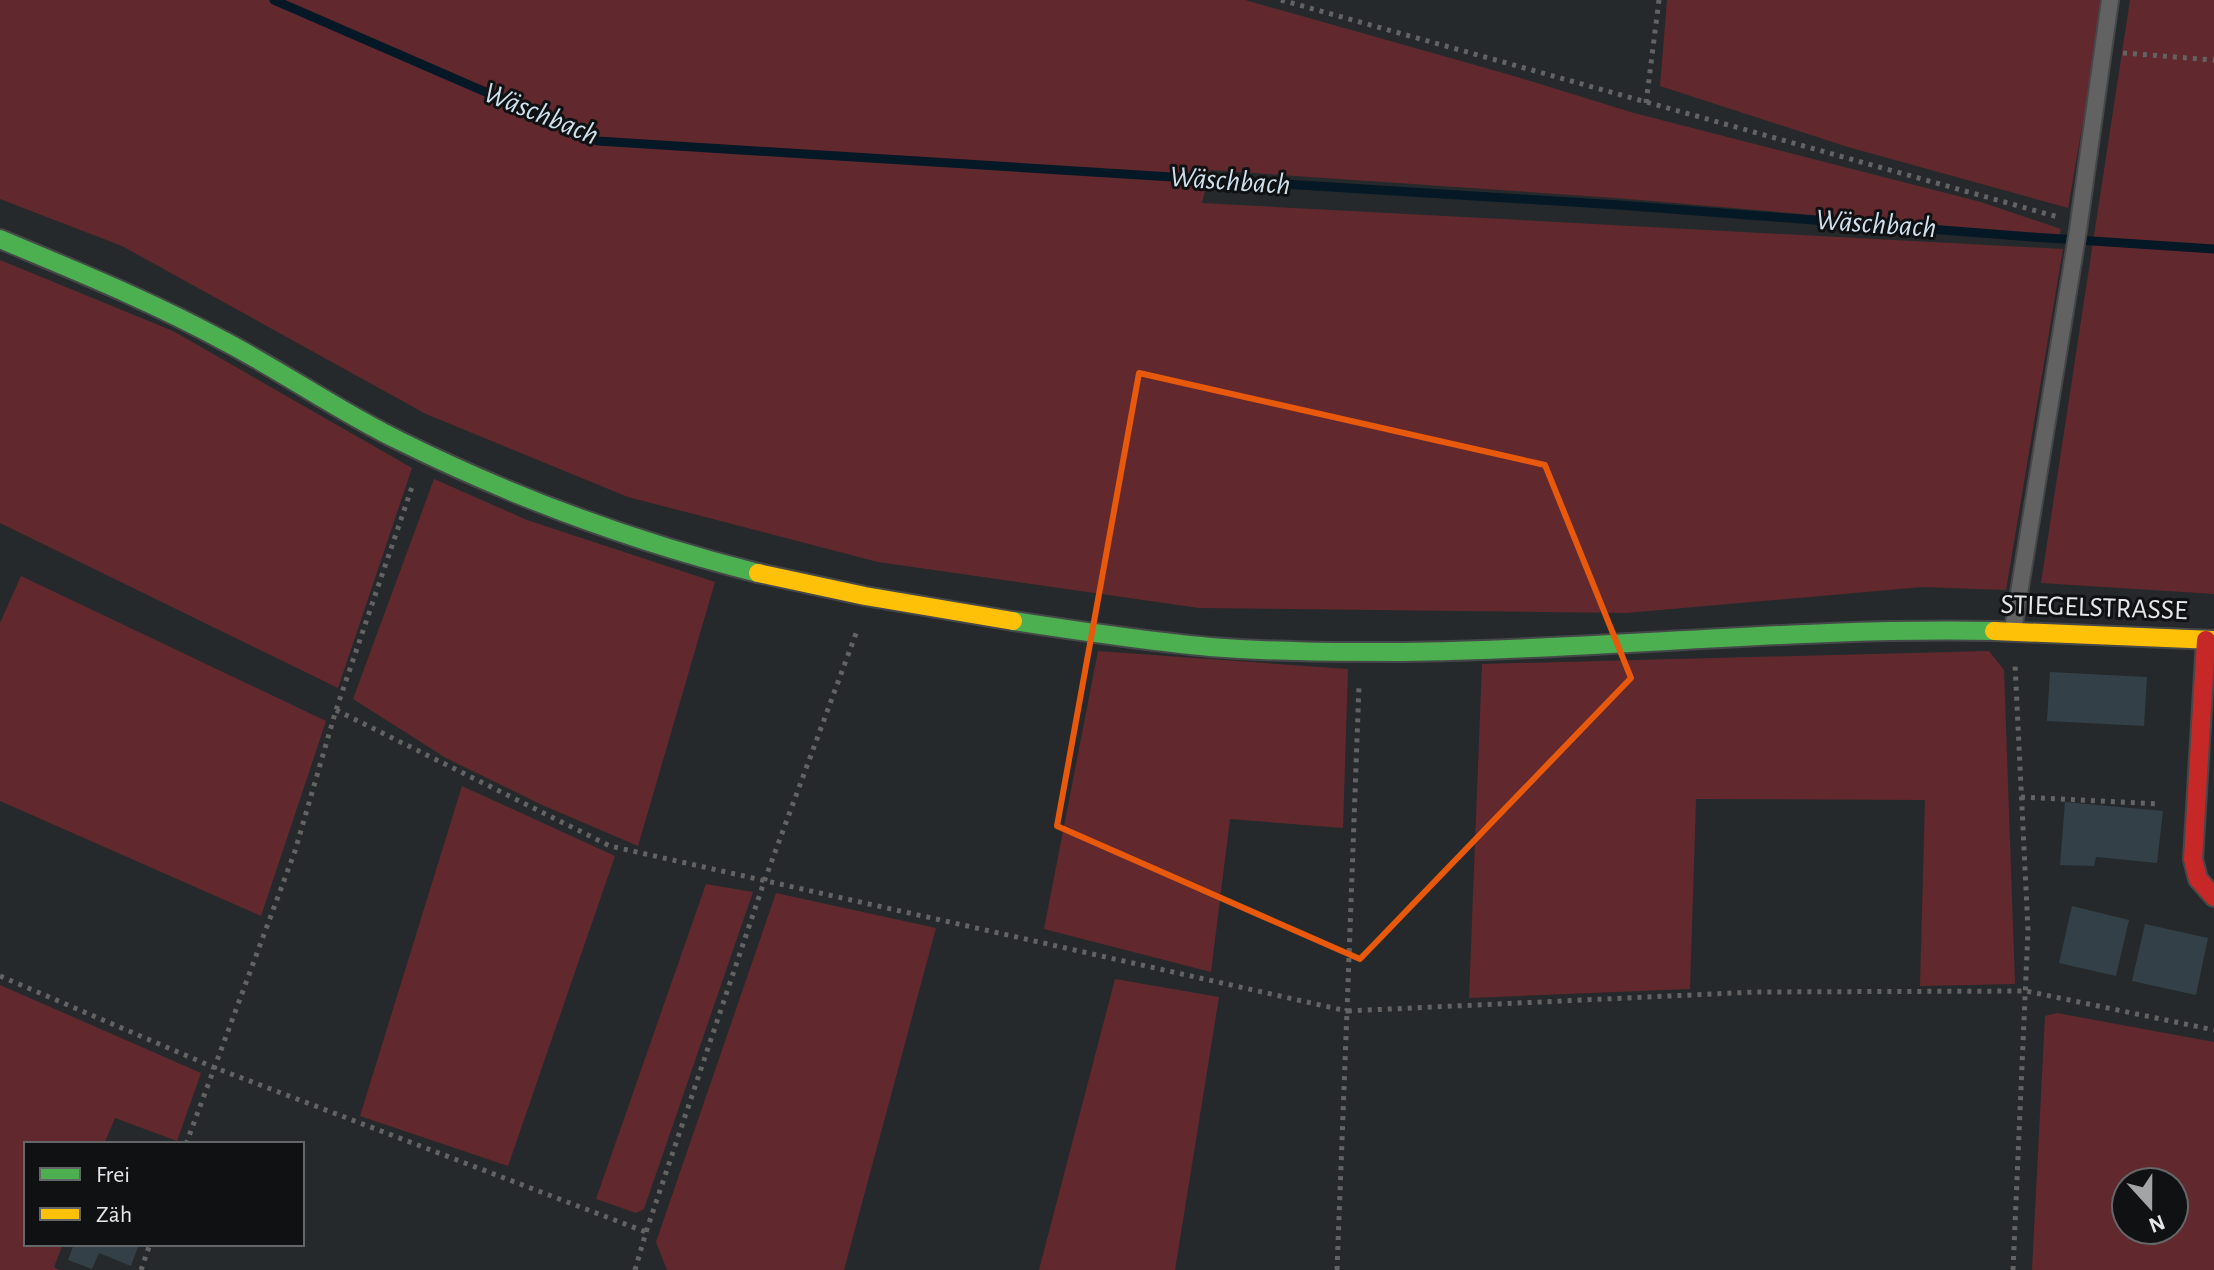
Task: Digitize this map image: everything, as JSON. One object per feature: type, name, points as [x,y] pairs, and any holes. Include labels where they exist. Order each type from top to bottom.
[{"type":"street","name":"STIEGELSTRASSE","points":[[0,239],[214,335],[365,424],[424,453],[621,534],[750,572],[869,597],[1065,629],[1247,649],[1361,651],[1569,647],[1884,630],[2013,631],[2210,640]]},
{"type":"street","points":[[2210,640],[2193,859],[2198,879],[2214,897]]},
{"type":"lane","points":[[2013,631],[2078,227],[2110,0]]},
{"type":"path","points":[[1281,0],[2078,227]]},
{"type":"path","points":[[1646,103],[1659,0]]},
{"type":"path","points":[[2102,52],[2214,60]]},
{"type":"path","points":[[187,1142],[295,851],[336,710],[424,453]]},
{"type":"path","points":[[635,1270],[764,882],[869,597]]},
{"type":"path","points":[[2013,631],[2028,930],[2013,1270]]},
{"type":"path","points":[[1337,1270],[1361,651]]},
{"type":"path","points":[[336,710],[610,846],[1347,1011],[1755,992],[2026,991],[2214,1030]]},
{"type":"path","points":[[2021,797],[2196,806]]},
{"type":"path","points":[[0,976],[213,1067],[646,1232]]},
{"type":"path","points":[[141,1270],[149,1246]]},
{"type":"highlighted area","points":[[1139,373],[1545,465],[1631,678],[1360,959],[1057,826]]},
{"type":"shaded area","points":[[0,0],[1245,0],[1634,113],[1981,202],[2061,229],[2059,236],[1616,198],[1210,170],[1202,203],[2063,249],[2006,590],[1922,587],[1626,613],[1199,608],[878,562],[628,497],[426,414],[122,246],[0,199]]},
{"type":"shaded area","points":[[1667,0],[2104,0],[2068,208],[1848,147],[1660,86]]},
{"type":"shaded area","points":[[2130,0],[2214,0],[2214,594],[2041,583]]},
{"type":"shaded area","points":[[0,260],[173,331],[412,468],[338,688],[0,523]]},
{"type":"shaded area","points":[[434,479],[527,520],[715,582],[638,846],[540,804],[446,758],[353,699]]},
{"type":"shaded area","points":[[21,576],[326,721],[261,916],[0,801],[0,623]]},
{"type":"shaded area","points":[[1098,651],[1348,669],[1343,828],[1230,819],[1211,972],[1044,929]]},
{"type":"shaded area","points":[[1989,651],[2004,670],[2015,984],[1920,986],[1925,800],[1696,799],[1690,989],[1469,998],[1482,664]]},
{"type":"shaded area","points":[[462,786],[615,856],[508,1166],[360,1116]]},
{"type":"shaded area","points":[[706,884],[753,892],[644,1209],[636,1213],[596,1199]]},
{"type":"shaded area","points":[[776,893],[936,928],[844,1270],[667,1270],[656,1242]]},
{"type":"shaded area","points":[[1115,979],[1219,997],[1175,1270],[1039,1270]]},
{"type":"shaded area","points":[[0,985],[201,1073],[177,1141],[115,1118],[105,1142],[24,1142],[24,1246],[62,1246],[54,1267],[59,1270],[0,1270]]},
{"type":"shaded area","points":[[2057,1013],[2214,1042],[2214,1270],[2032,1270],[2045,1016]]},
{"type":"building","points":[[2050,672],[2147,677],[2144,726],[2047,721]]},
{"type":"building","points":[[2065,802],[2163,811],[2157,863],[2096,857],[2094,866],[2060,865]]},
{"type":"building","points":[[2072,906],[2129,920],[2116,976],[2059,963]]},
{"type":"building","points":[[2145,924],[2208,938],[2196,995],[2132,981]]},
{"type":"building","points":[[73,1246],[138,1246],[131,1266],[99,1253],[92,1269],[68,1260]]},
{"type":"waterway","name":"Wäschbach","points":[[274,0],[598,141],[1619,205],[2214,249]]},
{"type":"traffic: fast","points":[[0,239],[198,327],[378,430],[486,481],[620,532],[758,573]]},
{"type":"traffic: fast","points":[[1013,621],[1210,647],[1331,652],[1477,650],[1846,632],[1994,631]]},
{"type":"traffic: slow","points":[[758,573],[865,596],[1013,621]]},
{"type":"traffic: slow","points":[[1994,631],[2214,640]]},
{"type":"traffic: jam","points":[[2206,640],[2193,859],[2198,879],[2214,897]]}]
